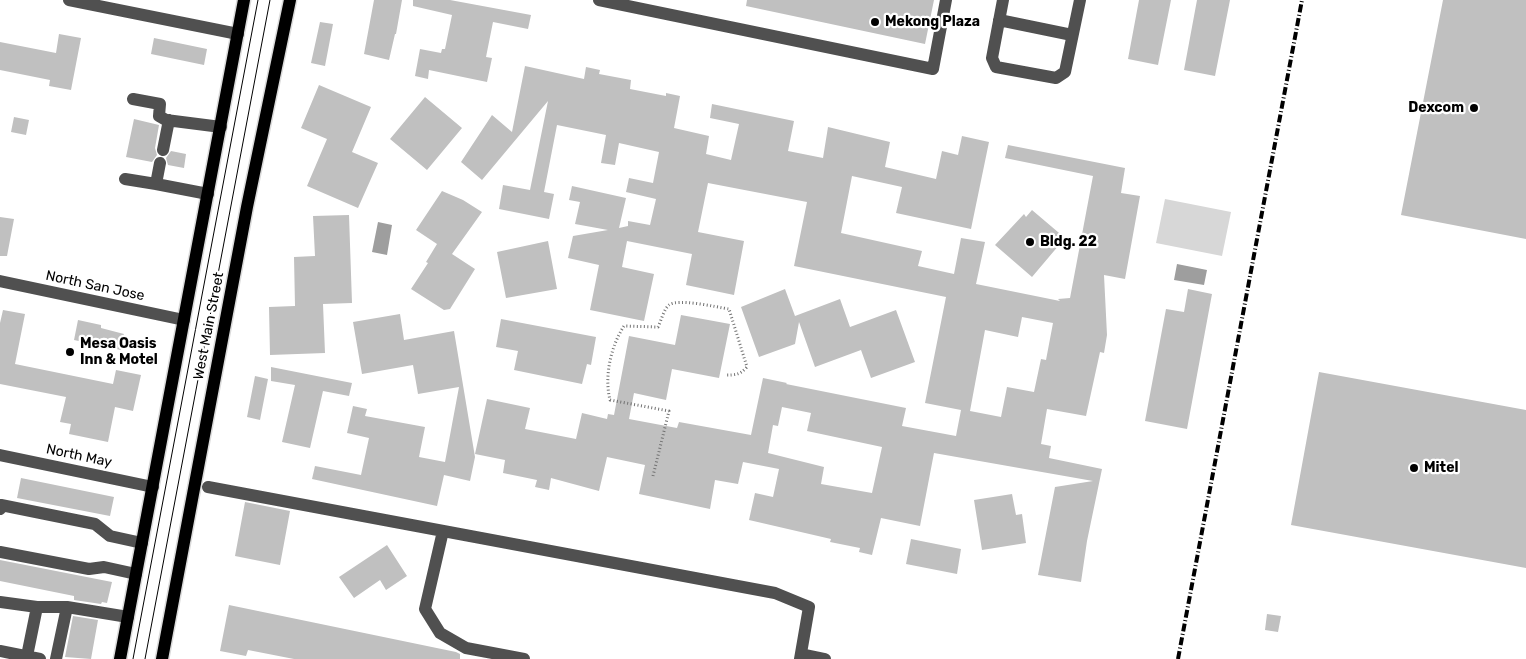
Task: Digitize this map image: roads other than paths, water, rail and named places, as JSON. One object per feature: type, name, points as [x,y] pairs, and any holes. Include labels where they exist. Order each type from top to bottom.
[{"type":"main road","name":"West Main Street","points":[[120,659],[244,0]]},
{"type":"main road","name":"West Main Street","points":[[162,659],[247,207],[290,0]]},
{"type":"street","points":[[69,0],[238,34]]},
{"type":"street","points":[[599,0],[933,69],[946,0]]},
{"type":"street","points":[[1003,0],[992,58],[996,67],[1056,78],[1065,72],[1080,0]]},
{"type":"street","points":[[999,20],[1072,35]]},
{"type":"street","points":[[133,99],[160,104],[159,116],[169,120],[220,127]]},
{"type":"street","points":[[163,150],[169,120]]},
{"type":"street","points":[[156,184],[160,163]]},
{"type":"street","points":[[125,179],[208,194]]},
{"type":"street","name":"North San Jose","points":[[0,281],[184,320]]},
{"type":"street","name":"North May","points":[[0,455],[153,487]]},
{"type":"street","points":[[208,487],[775,593],[808,607],[801,657],[825,659]]},
{"type":"street","points":[[0,509],[1,505],[95,524],[110,536],[142,543]]},
{"type":"street","points":[[443,531],[425,609],[440,633],[466,648],[524,659]]},
{"type":"street","points":[[0,552],[89,569],[104,567],[136,574]]},
{"type":"street","points":[[0,602],[38,607],[68,607],[128,617]]},
{"type":"street","points":[[0,651],[34,658],[38,607]]},
{"type":"street","points":[[56,659],[68,607]]},
{"type":"tram line","points":[[133,659],[258,0]]},
{"type":"tram line","points":[[145,659],[270,0]]},
{"type":"railway","points":[[1178,659],[1302,0]]},
{"type":"place","name":"Mekong Plaza","points":[[875,22]]},
{"type":"place","name":"Dexcom","points":[[1474,108]]},
{"type":"place","name":"Bldg. 22","points":[[1030,242]]},
{"type":"place","name":"Mesa Oasis Inn & Motel","points":[[70,352]]},
{"type":"place","name":"Mitel","points":[[1414,468]]}]
